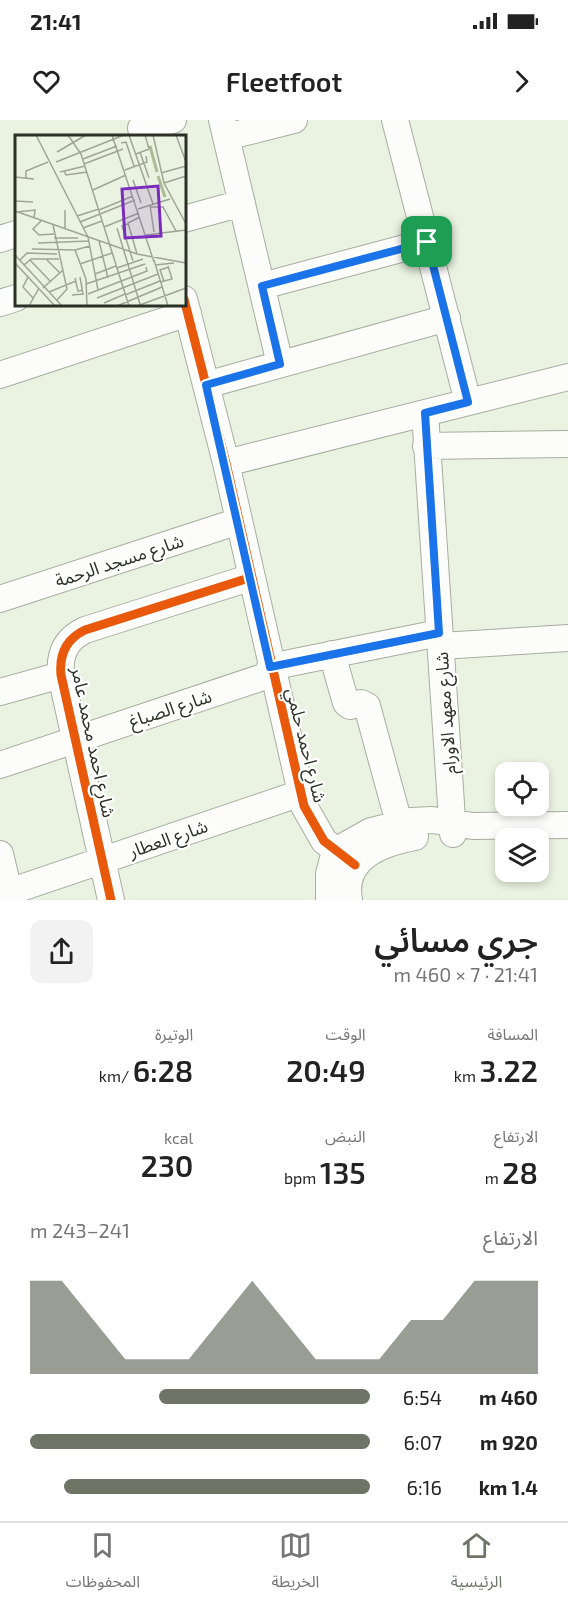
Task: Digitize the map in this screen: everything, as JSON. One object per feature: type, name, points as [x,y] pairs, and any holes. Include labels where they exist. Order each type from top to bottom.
[{"type":"street","points":[[141,128],[173,120]]},
{"type":"street","points":[[280,364],[224,128],[294,120]]},
{"type":"street","points":[[395,120],[468,402]]},
{"type":"street","points":[[186,218],[242,203]]},
{"type":"street","points":[[0,239],[15,234]]},
{"type":"street","points":[[262,286],[427,242]]},
{"type":"street","points":[[0,303],[15,298]]},
{"type":"street","points":[[0,375],[186,306]]},
{"type":"street","name":"شارع احمد حلمي","points":[[186,306],[226,462],[271,671],[301,793],[316,830],[345,858]]},
{"type":"street","points":[[206,385],[447,318]]},
{"type":"street","points":[[226,462],[568,377]]},
{"type":"street","name":"شارع معهد الاورام","points":[[425,413],[440,640],[459,827]]},
{"type":"street","points":[[426,446],[568,444]]},
{"type":"street","name":"شارع مسجد الرحمة","points":[[0,598],[239,521]]},
{"type":"street","name":"شارع احمد محمد عامر","points":[[111,900],[62,675],[62,653],[75,635],[252,577]]},
{"type":"street","name":"شارع الصباغ","points":[[0,765],[271,671],[332,654],[440,640],[568,638]]},
{"type":"street","points":[[332,654],[346,703],[350,706],[364,703],[367,706],[399,823]]},
{"type":"street","points":[[0,692],[62,675]]},
{"type":"street","name":"شارع العطار","points":[[7,896],[301,793]]},
{"type":"street","points":[[329,900],[329,874],[371,831],[399,823],[432,820],[459,827]]},
{"type":"street","points":[[345,858],[365,856],[390,843],[459,827],[568,825]]},
{"type":"street","points":[[0,854],[7,896]]},
{"type":"street","points":[[345,858],[349,879],[349,900]]},
{"type":"cycle path","points":[[186,306],[226,463],[304,806],[324,841],[355,865]]},
{"type":"cycle path","points":[[111,900],[61,675],[61,660],[65,648],[73,638],[85,630],[252,577]]},
{"type":"route","points":[[427,242],[468,402],[425,413],[439,633],[270,667],[226,462],[206,385],[280,364],[262,286],[427,242]]}]
